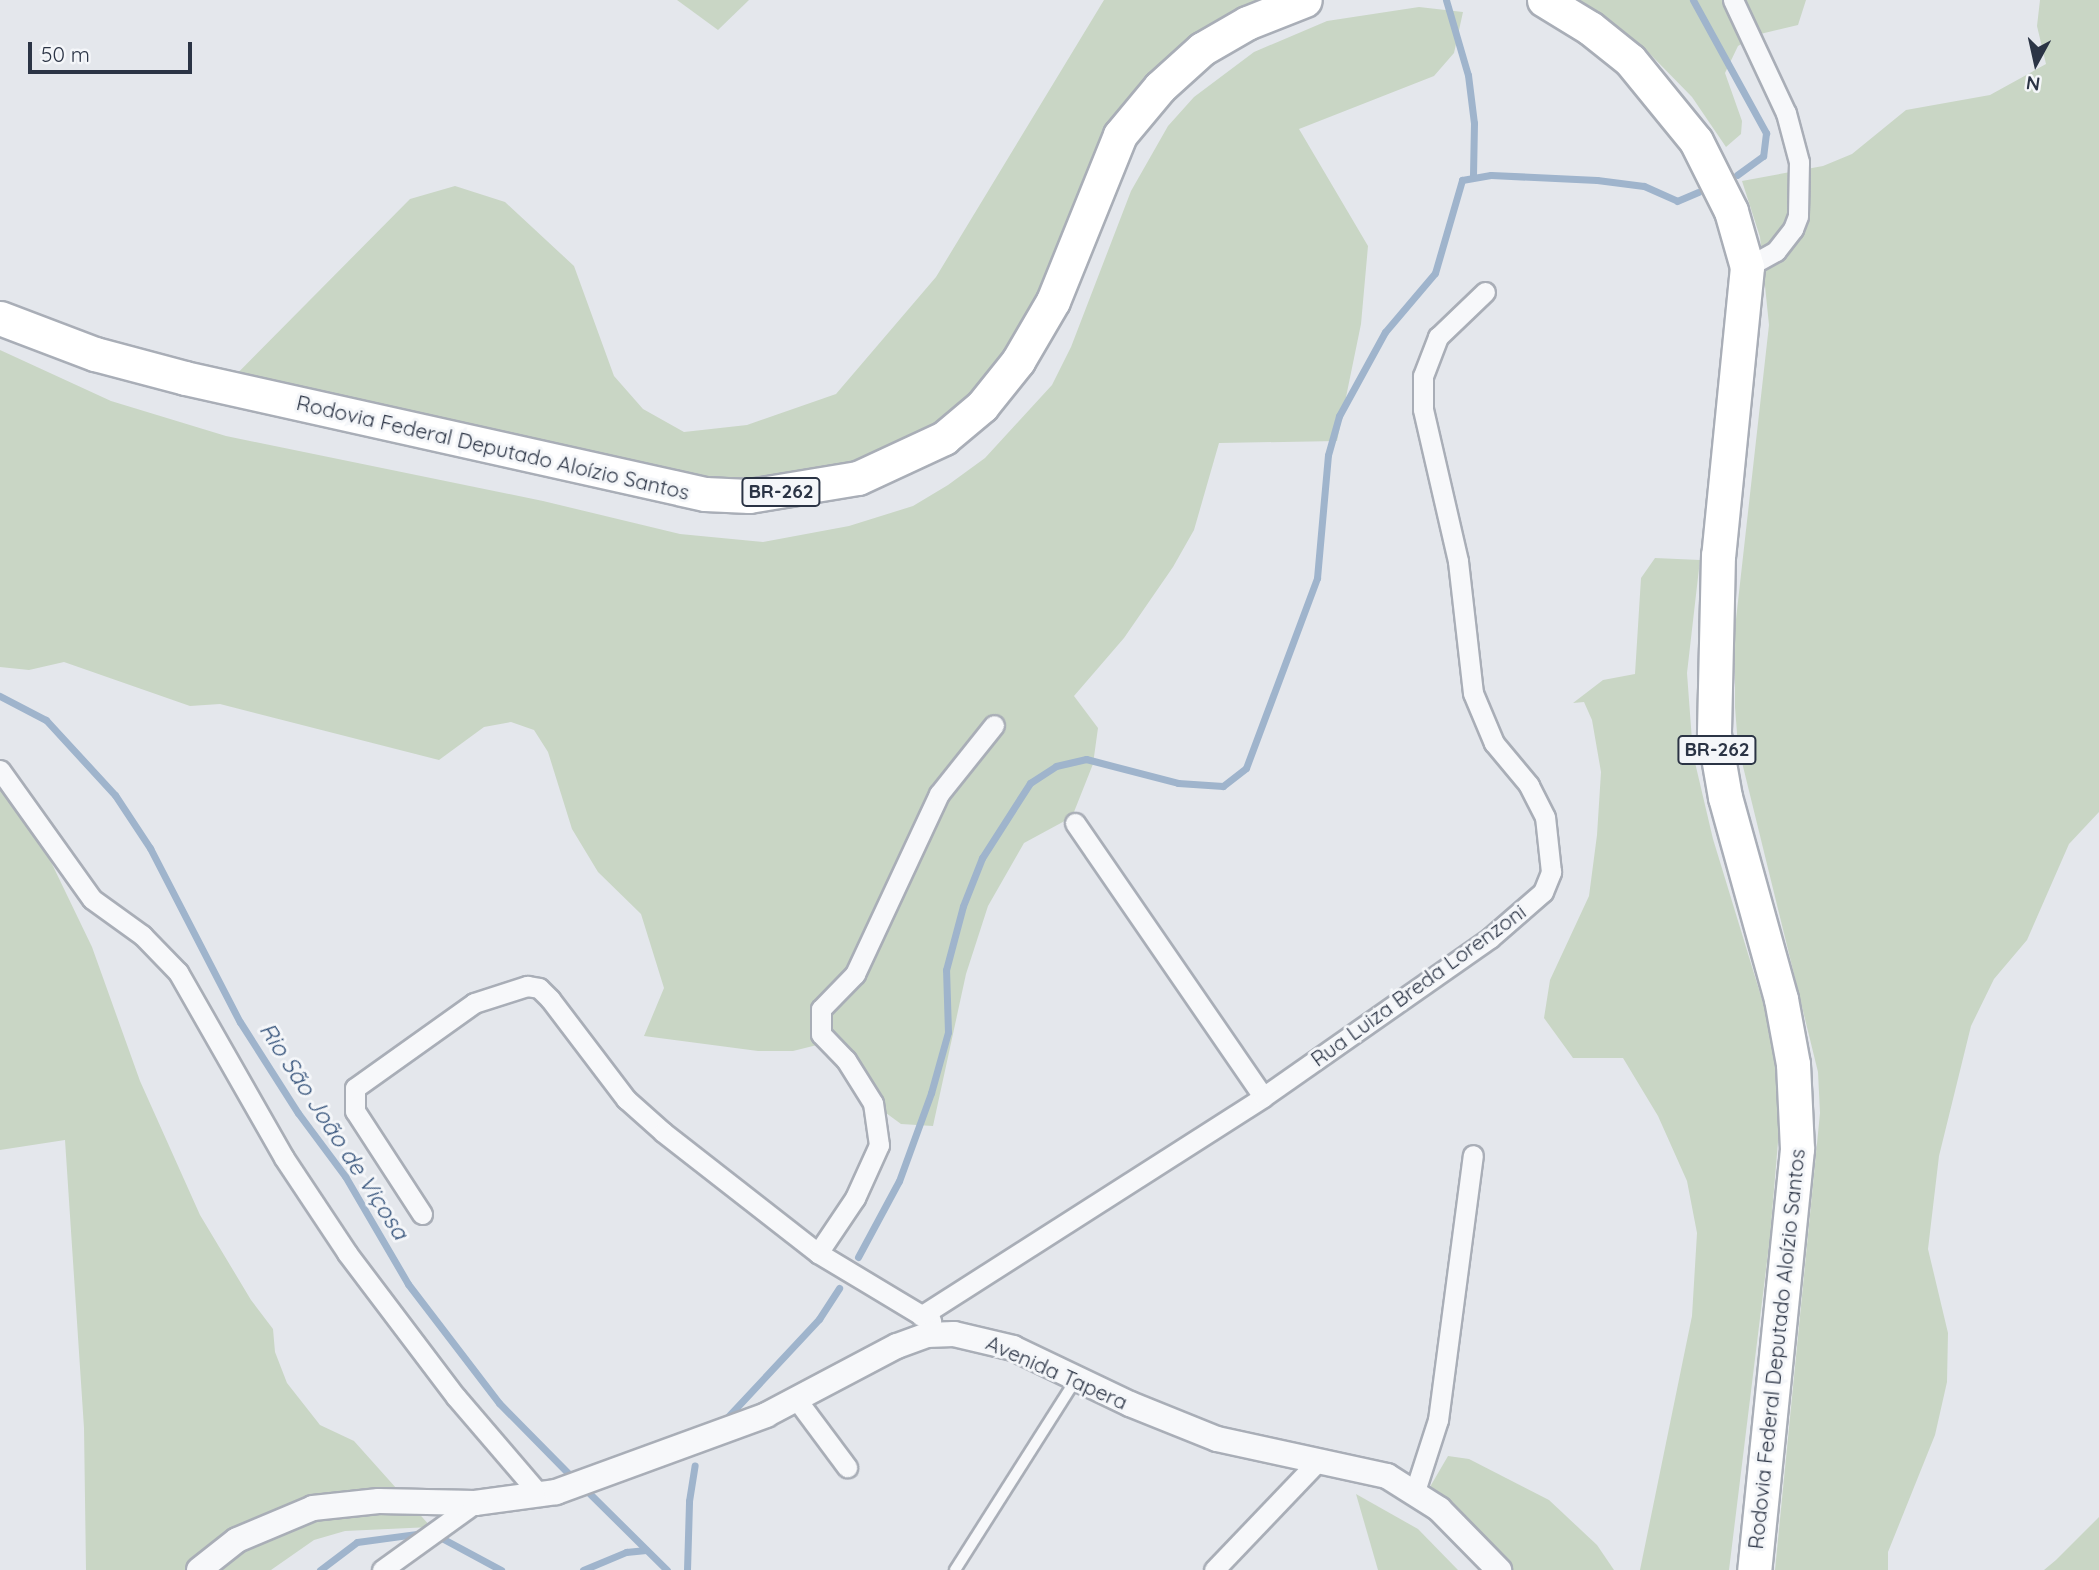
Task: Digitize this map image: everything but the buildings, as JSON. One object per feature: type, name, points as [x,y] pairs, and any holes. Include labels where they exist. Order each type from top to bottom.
[{"type":"highway","name":"Rodovia Federal Deputado Aloízio Santos","points":[[0,318],[39,335],[185,378],[705,494],[749,496],[858,478],[944,438],[982,406],[1018,361],[1053,301],[1120,135],[1160,87],[1202,50],[1247,23],[1305,0]]},
{"type":"highway","name":"Rodovia Federal Deputado Aloízio Santos","points":[[1544,0],[1590,28],[1630,60],[1696,141],[1731,211],[1747,267],[1718,555],[1714,734],[1725,797],[1781,999],[1793,1064],[1797,1149],[1754,1570]]},
{"type":"street","points":[[1733,0],[1786,113],[1798,162],[1798,216],[1793,229],[1776,251],[1747,267]]},
{"type":"street","name":"Rua Luiza Breda Lorenzoni","points":[[921,1316],[1263,1097],[1490,938],[1543,892],[1551,872],[1545,817],[1529,785],[1494,743],[1473,693],[1458,561],[1423,409],[1423,376],[1438,337],[1485,292]]},
{"type":"street","points":[[818,1253],[855,1198],[879,1144],[868,1091],[821,1034],[818,1016],[865,957],[914,841],[939,794],[994,725]]},
{"type":"street","points":[[0,770],[92,899],[142,935],[178,972],[284,1158],[347,1253],[456,1397],[549,1494]]},
{"type":"street","points":[[1075,823],[1263,1097]]},
{"type":"street","points":[[422,1213],[355,1111],[355,1088],[385,1062],[474,1003],[527,986],[539,988],[626,1099],[818,1253],[954,1334]]},
{"type":"street","points":[[1415,1491],[1438,1420],[1473,1155]]},
{"type":"street","name":"Avenida Tapera","points":[[199,1570],[237,1540],[313,1507],[379,1501],[475,1503],[549,1494],[598,1478],[797,1400],[897,1346],[927,1335],[954,1334],[987,1338],[1217,1439],[1360,1467],[1415,1491],[1499,1570]]},
{"type":"street","points":[[797,1400],[847,1467]]},
{"type":"street","points":[[1214,1570],[1320,1460]]},
{"type":"street","points":[[382,1570],[475,1503]]},
{"type":"lane","points":[[956,1570],[1077,1378]]},
{"type":"green space","points":[[677,0],[749,0],[718,30]]},
{"type":"green space","points":[[1104,0],[1268,0],[1161,78],[1033,339],[982,408],[805,498],[215,396],[410,199],[455,186],[505,202],[574,266],[614,376],[643,409],[684,432],[747,425],[836,394],[936,277]]},
{"type":"green space","points":[[1568,0],[1806,0],[1798,25],[1756,35],[1738,46],[1725,73],[1742,121],[1741,134],[1726,147],[1692,97],[1649,53]]},
{"type":"green space","points":[[2040,0],[2099,0],[2099,812],[2069,844],[2027,940],[1994,979],[1971,1026],[1939,1156],[1928,1249],[1948,1333],[1947,1382],[1935,1435],[1888,1552],[1888,1570],[1775,1570],[1820,1113],[1818,1072],[1738,746],[1735,628],[1769,325],[1760,237],[1742,181],[1823,166],[1852,154],[1906,110],[1990,95],[2046,64],[2037,26]]},
{"type":"green space","points":[[1419,7],[1463,12],[1454,53],[1434,76],[1299,129],[1368,246],[1361,324],[1337,441],[1219,443],[1194,530],[1173,567],[1124,638],[1074,696],[1098,728],[1093,764],[1072,817],[1024,843],[988,906],[966,974],[933,1126],[901,1124],[871,1102],[837,1040],[793,1051],[758,1051],[644,1036],[664,988],[641,914],[598,872],[572,829],[548,752],[534,730],[511,722],[484,727],[439,760],[220,704],[190,706],[64,662],[29,670],[0,667],[0,350],[111,401],[226,436],[543,501],[680,534],[763,542],[849,526],[913,506],[948,485],[985,458],[1052,385],[1071,347],[1131,191],[1168,126],[1194,97],[1254,52],[1327,21]]},
{"type":"green space","points":[[1655,558],[1700,560],[1687,673],[1693,754],[1713,839],[1771,1029],[1781,1106],[1770,1237],[1729,1570],[1640,1570],[1692,1316],[1697,1233],[1687,1181],[1658,1116],[1623,1058],[1573,1058],[1544,1018],[1550,980],[1589,896],[1597,835],[1601,772],[1592,720],[1584,702],[1573,703],[1603,680],[1635,674],[1641,578]]},
{"type":"green space","points":[[0,776],[26,810],[92,947],[140,1081],[200,1215],[251,1300],[273,1329],[275,1352],[287,1383],[320,1425],[354,1441],[431,1527],[345,1531],[314,1540],[271,1570],[86,1570],[84,1428],[65,1140],[0,1150]]},
{"type":"green space","points":[[1448,1456],[1469,1459],[1549,1500],[1597,1545],[1614,1570],[1507,1570],[1427,1492]]},
{"type":"green space","points":[[1356,1494],[1418,1529],[1458,1570],[1378,1570]]},
{"type":"green space","points":[[2099,1517],[2099,1570],[2044,1570],[2056,1560]]},
{"type":"waterway","points":[[1446,0],[1468,75],[1474,123],[1473,176]]},
{"type":"waterway","points":[[1693,0],[1766,133],[1763,156],[1737,175]]},
{"type":"waterway","points":[[858,1257],[899,1181],[931,1093],[948,1032],[946,970],[963,906],[982,858],[1030,783],[1056,766],[1086,759],[1178,783],[1223,786],[1246,768],[1317,578],[1328,455],[1339,416],[1385,332],[1435,273],[1462,180],[1491,175],[1597,180],[1644,186],[1677,201],[1698,192]]},
{"type":"waterway","name":"Rio São João de Viçosa","points":[[0,696],[46,720],[115,795],[150,848],[240,1022],[298,1113],[345,1176],[408,1284],[499,1403],[574,1479]]},
{"type":"waterway","points":[[723,1422],[819,1319],[839,1288]]},
{"type":"waterway","points":[[687,1570],[689,1501],[695,1465]]},
{"type":"waterway","name":"Rio São João de Viçosa","points":[[583,1487],[667,1570]]},
{"type":"waterway","points":[[320,1570],[357,1542],[424,1533]]},
{"type":"waterway","points":[[436,1535],[501,1570]]},
{"type":"waterway","points":[[583,1570],[626,1552],[646,1550]]}]
